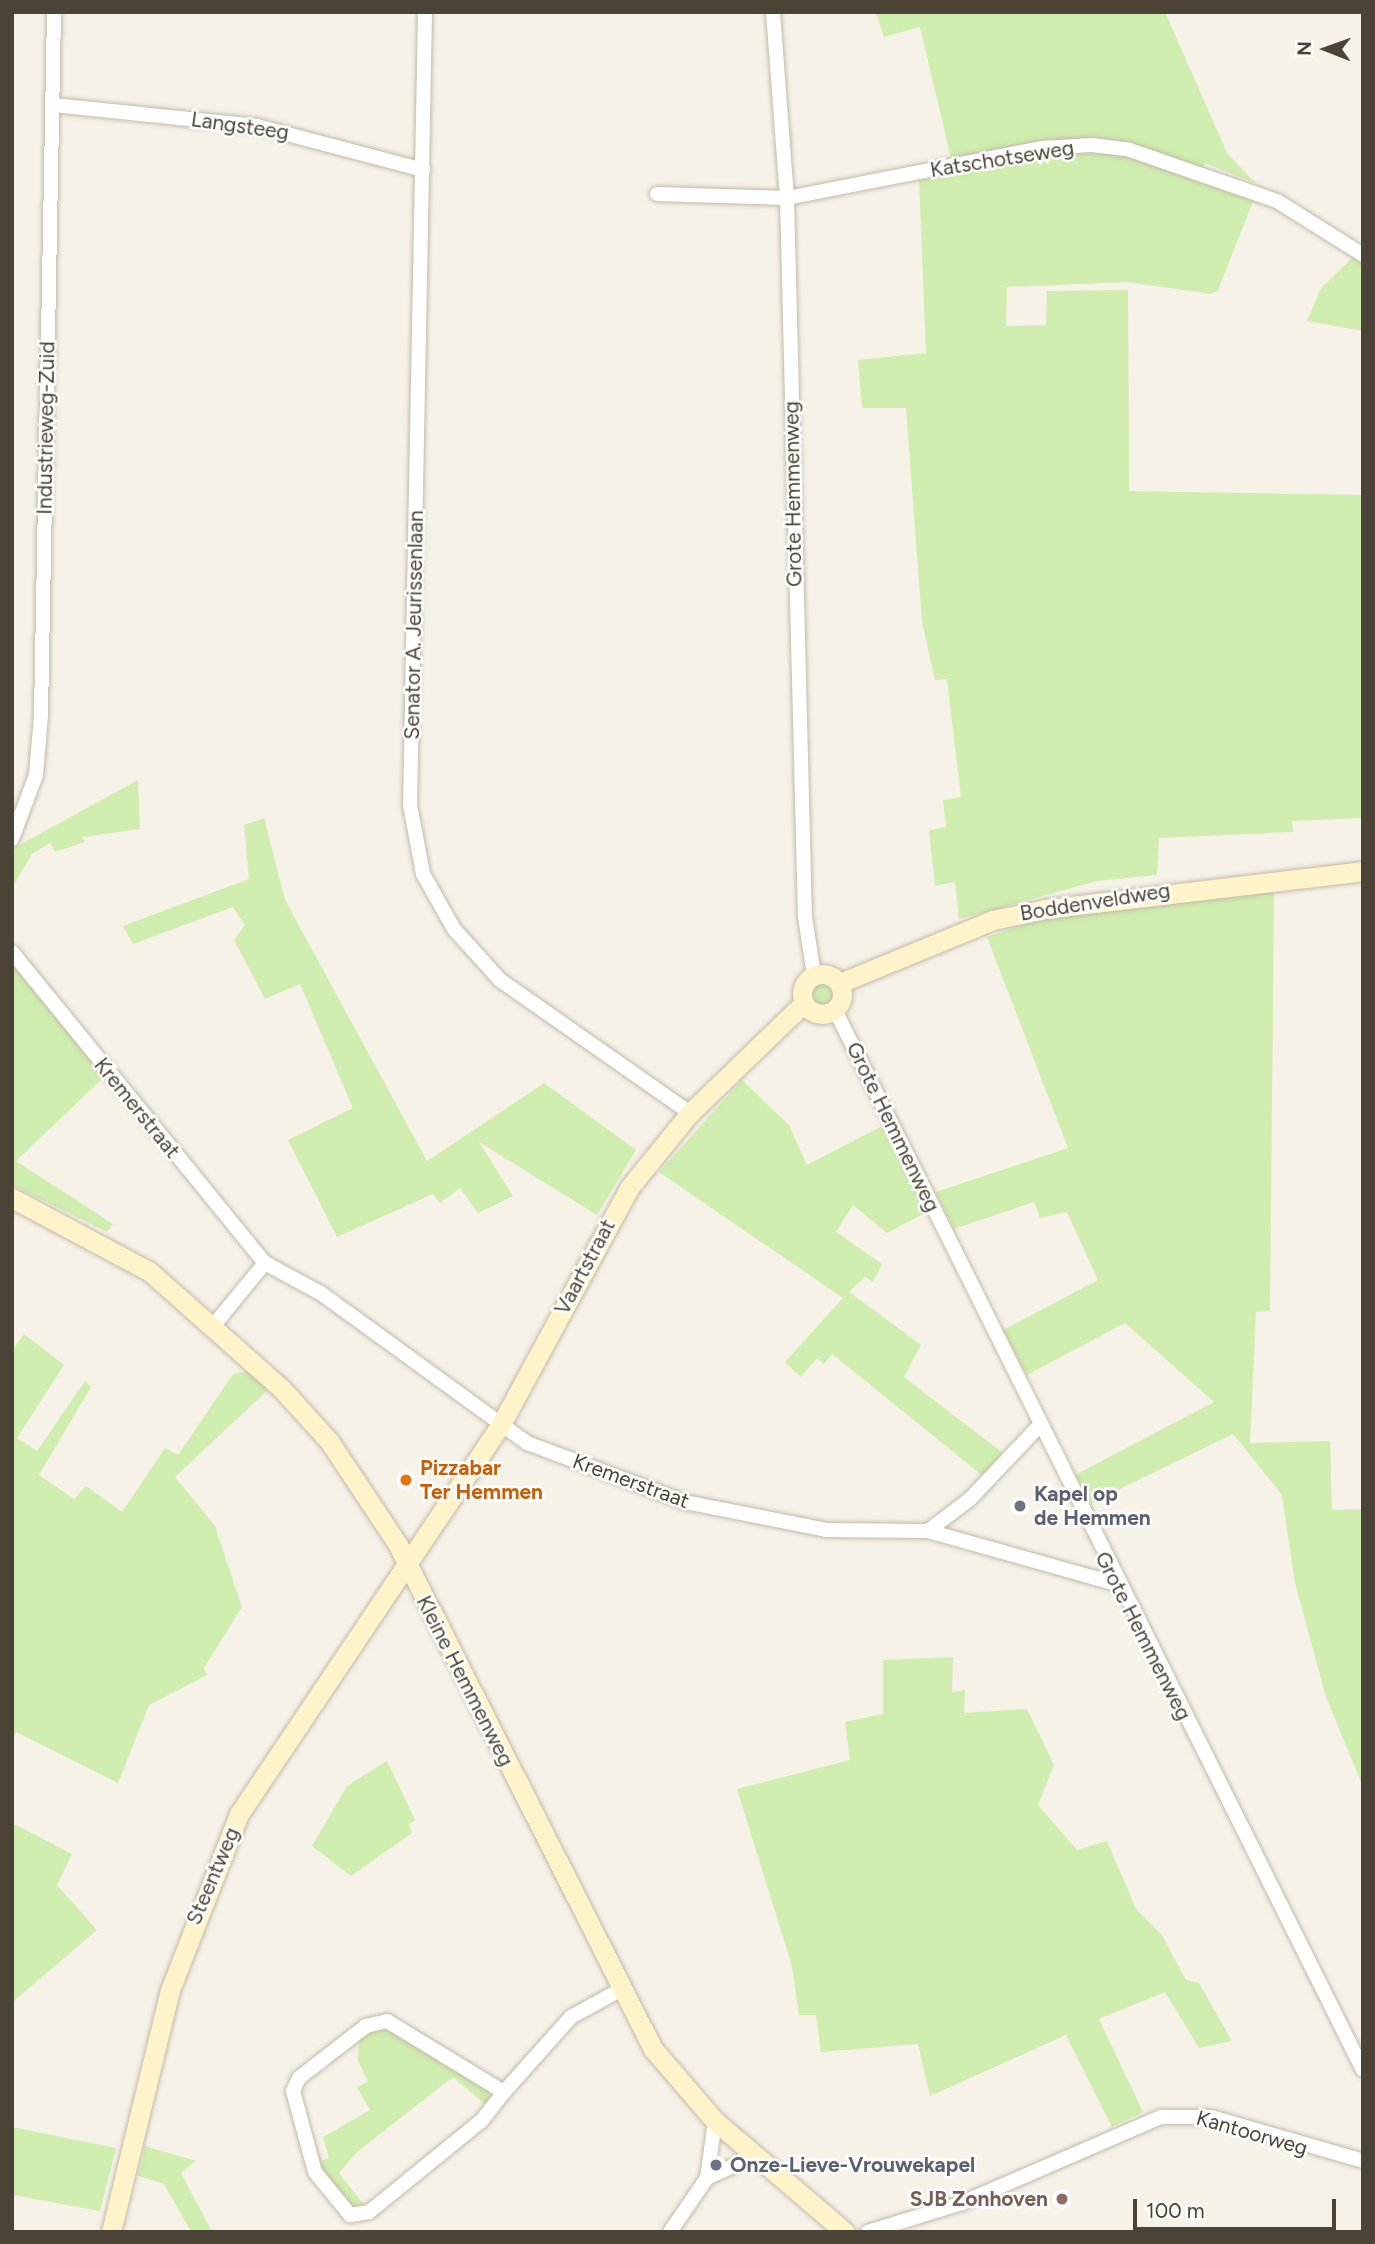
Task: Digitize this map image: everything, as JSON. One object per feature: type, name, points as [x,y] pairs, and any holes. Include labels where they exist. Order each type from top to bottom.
[{"type":"street","name":"Industrieweg-Zuid","points":[[12,839],[36,775],[41,715],[54,12]]},
{"type":"street","name":"Senator A. Jeurissenlaan","points":[[425,12],[410,805],[423,874],[454,929],[500,980],[690,1113]]},
{"type":"street","name":"Grote Hemmenweg","points":[[773,12],[787,198],[805,917],[814,975],[802,990],[804,1003]]},
{"type":"street","name":"Langsteeg","points":[[53,105],[257,126],[423,170]]},
{"type":"street","name":"Katschotseweg","points":[[787,198],[1042,148],[1092,145],[1129,150],[1254,192],[1363,255]]},
{"type":"street","points":[[657,194],[787,198]]},
{"type":"street","name":"Boddenveldweg","points":[[840,983],[993,920],[1045,908],[1363,871]]},
{"type":"street","name":"Kremerstraat","points":[[12,952],[265,1263],[322,1294],[500,1426],[527,1443],[685,1502],[826,1530],[928,1531],[1117,1584]]},
{"type":"street","points":[[804,1003],[818,1014],[835,1010],[842,1001],[840,983],[825,974],[814,975]]},
{"type":"street","name":"Vaartstraat","points":[[406,1560],[500,1426],[598,1238],[629,1188],[690,1113],[804,1003]]},
{"type":"street","name":"Grote Hemmenweg","points":[[835,1010],[1117,1584],[1363,2070]]},
{"type":"street","name":"Kleine Hemmenweg","points":[[12,1198],[120,1251],[215,1325],[322,1433],[406,1560],[620,1990],[653,2049],[715,2121],[845,2232]]},
{"type":"street","points":[[215,1325],[265,1263]]},
{"type":"street","points":[[928,1531],[970,1499],[1040,1425]]},
{"type":"street","name":"Steentweg","points":[[111,2232],[170,1990],[239,1814],[406,1560]]},
{"type":"street","points":[[504,2092],[387,2021],[366,2026],[299,2078],[293,2091],[315,2172],[350,2215],[369,2212],[481,2121],[571,2017],[620,1990]]},
{"type":"street","name":"Kantoorweg","points":[[869,2232],[962,2203],[1161,2117],[1211,2117],[1363,2161]]},
{"type":"street","points":[[670,2232],[706,2178],[715,2121]]},
{"type":"street","points":[[706,2178],[757,2155]]},
{"type":"green space","points":[[876,12],[1165,12],[1227,153],[1255,183],[1205,163],[1197,176],[1254,199],[1218,290],[1212,294],[1127,282],[1007,287],[1006,326],[1046,325],[1047,291],[1128,290],[1129,491],[1363,495],[1363,818],[1292,821],[1293,832],[1159,838],[1157,875],[1097,881],[959,919],[955,882],[935,886],[929,830],[946,827],[943,800],[961,797],[947,679],[935,680],[922,622],[906,408],[862,408],[858,360],[926,353],[919,180],[955,175],[920,27],[884,37]]},
{"type":"green space","points":[[1354,256],[1363,263],[1363,331],[1307,321],[1321,288]]},
{"type":"green space","points":[[138,780],[140,829],[82,837],[85,842],[55,852],[50,843],[32,854],[12,888],[14,848]]},
{"type":"green space","points":[[264,818],[285,900],[427,1161],[544,1083],[636,1150],[597,1215],[479,1142],[513,1196],[478,1213],[460,1188],[440,1203],[433,1194],[337,1237],[288,1140],[353,1108],[300,984],[265,999],[234,940],[245,925],[233,907],[133,944],[123,926],[249,879],[244,825]]},
{"type":"green space","points":[[1274,892],[1270,1311],[1256,1312],[1250,1443],[1330,1441],[1332,1510],[1363,1509],[1363,1787],[1326,1697],[1295,1583],[1282,1495],[1233,1434],[1089,1504],[1075,1475],[1214,1402],[1125,1323],[1027,1375],[1003,1330],[1098,1280],[1067,1212],[1040,1218],[1034,1202],[954,1229],[936,1192],[1068,1148],[987,937],[1041,919],[1139,902]]},
{"type":"green space","points":[[12,960],[104,1077],[16,1161],[113,1224],[107,1232],[12,1185]]},
{"type":"green space","points":[[823,982],[832,986],[836,995],[832,1004],[823,1008],[814,1004],[810,995],[814,986]]},
{"type":"green space","points":[[742,1080],[789,1125],[807,1165],[882,1126],[925,1213],[887,1233],[853,1205],[836,1232],[882,1264],[873,1282],[865,1277],[849,1292],[921,1345],[904,1377],[1004,1454],[983,1476],[832,1354],[824,1364],[817,1358],[801,1377],[785,1362],[843,1298],[659,1172]]},
{"type":"green space","points":[[24,1334],[64,1365],[17,1438],[37,1451],[85,1381],[91,1387],[39,1475],[74,1499],[86,1486],[122,1512],[165,1448],[178,1455],[233,1374],[253,1371],[270,1388],[175,1477],[215,1526],[242,1607],[204,1668],[207,1675],[149,1705],[118,1783],[16,1732],[12,1740],[12,1351]]},
{"type":"green space","points":[[953,1657],[952,1692],[965,1690],[964,1713],[1027,1709],[1054,1765],[1038,1805],[1077,1850],[1107,1841],[1136,1909],[1161,1934],[1186,1980],[1199,1983],[1232,2041],[1199,2048],[1165,1992],[1099,2019],[1143,2112],[1112,2127],[1066,2035],[930,2096],[918,2044],[821,2052],[816,2015],[799,2015],[792,1966],[737,1789],[850,1760],[845,1722],[883,1714],[883,1660]]},
{"type":"green space","points":[[387,1761],[415,1820],[409,1824],[412,1833],[351,1876],[312,1846],[347,1786]]},
{"type":"green space","points":[[12,1823],[72,1854],[57,1885],[97,1930],[14,2001]]},
{"type":"green space","points":[[382,2026],[488,2090],[490,2098],[487,2106],[453,2077],[357,2152],[339,2173],[367,2209],[353,2211],[318,2162],[329,2158],[323,2137],[370,2110],[357,2087],[368,2081],[358,2061],[359,2039]]},
{"type":"green space","points":[[12,2127],[116,2148],[100,2211],[12,2195]]},
{"type":"green space","points":[[145,2146],[196,2161],[181,2173],[212,2232],[191,2232],[164,2184],[138,2176]]},
{"type":"place","name":"Pizzabar Ter Hemmen","points":[[406,1480]]},
{"type":"place","name":"Kapel op de Hemmen","points":[[1020,1506]]},
{"type":"place","name":"Onze-Lieve-Vrouwekapel","points":[[716,2165]]},
{"type":"place","name":"SJB Zonhoven","points":[[1062,2199]]}]
